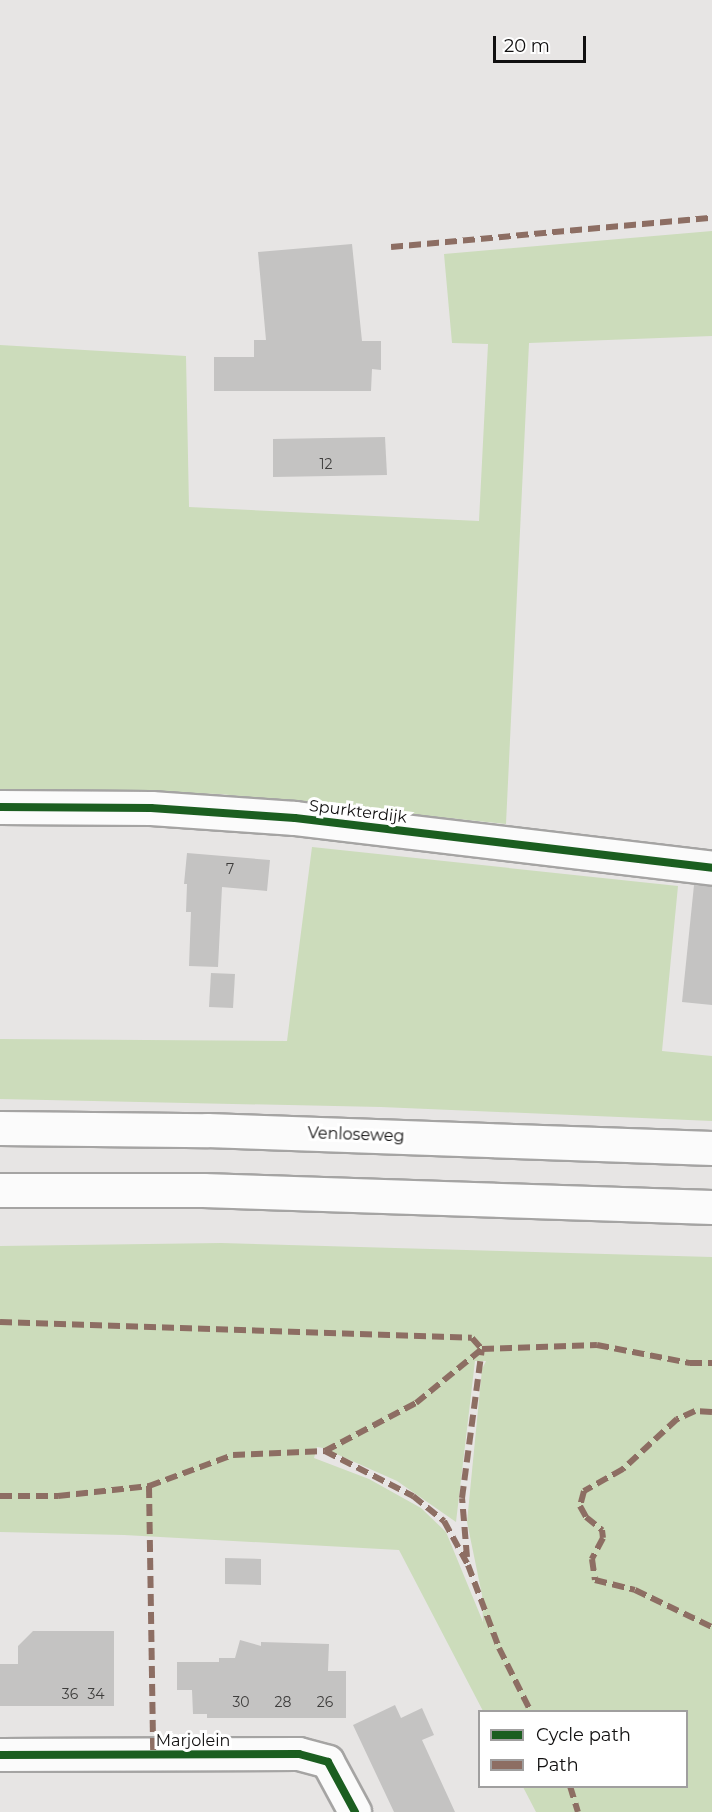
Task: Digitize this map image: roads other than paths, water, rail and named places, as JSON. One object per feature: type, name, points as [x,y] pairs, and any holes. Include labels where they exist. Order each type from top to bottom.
[{"type":"main road","name":"Spurkterdijk","points":[[0,807],[151,808],[295,818],[712,868]]},
{"type":"main road","name":"Venloseweg","points":[[0,1128],[207,1130],[712,1148]]},
{"type":"main road","points":[[0,1190],[203,1190],[712,1207]]},
{"type":"street","name":"Marjolein","points":[[0,1755],[299,1754],[328,1762],[356,1812]]}]
